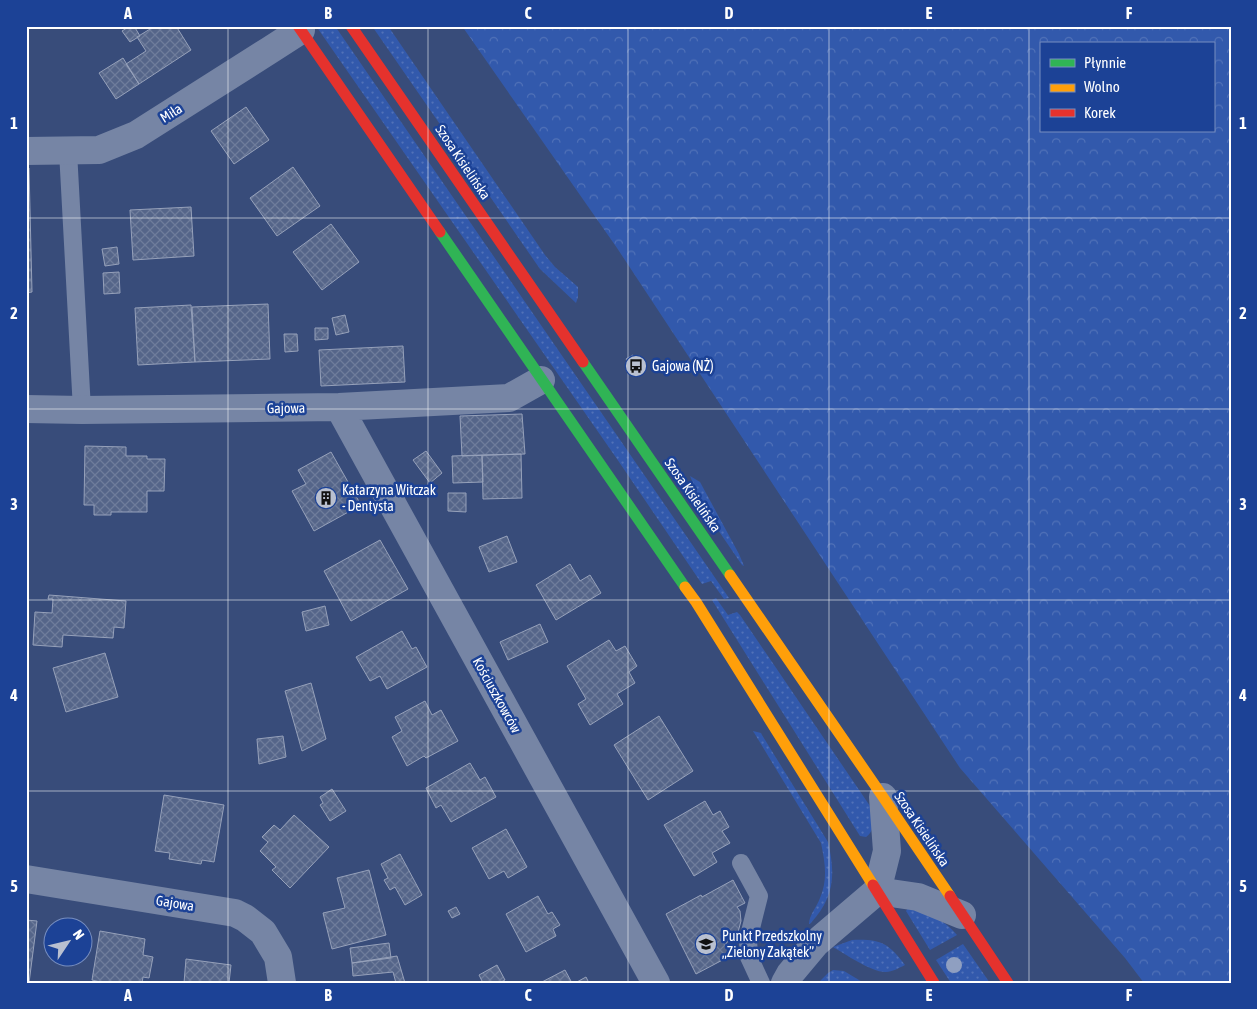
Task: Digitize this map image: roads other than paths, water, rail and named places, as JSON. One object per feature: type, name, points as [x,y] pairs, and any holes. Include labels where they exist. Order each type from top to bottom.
[{"type":"street","name":"Szosa Kisielińska","points":[[352,26],[1008,983]]},
{"type":"street","points":[[299,28],[696,602],[934,983]]},
{"type":"street","name":"Miła","points":[[26,151],[99,150],[136,136],[270,50],[299,28]]},
{"type":"street","name":"Gajowa","points":[[26,409],[339,407],[509,398],[541,380]]},
{"type":"street","name":"Kościuszkowców","points":[[339,407],[656,983]]},
{"type":"street","points":[[785,983],[790,974],[816,943],[877,891],[887,851],[883,798]]},
{"type":"street","name":"Gajowa","points":[[26,879],[235,913],[245,918],[262,932],[278,958],[282,983]]},
{"type":"street","points":[[877,891],[918,897],[962,915]]},
{"type":"lane","points":[[68,151],[82,410]]},
{"type":"lane","points":[[741,863],[759,896],[748,940],[749,958],[761,983]]},
{"type":"place","name":"Gajowa (NŻ)","points":[[636,366]]},
{"type":"place","name":"Katarzyna Witczak - Dentysta","points":[[326,498]]},
{"type":"place","name":"Punkt Przedszkolny „Zielony Zakątek”","points":[[706,944]]}]
